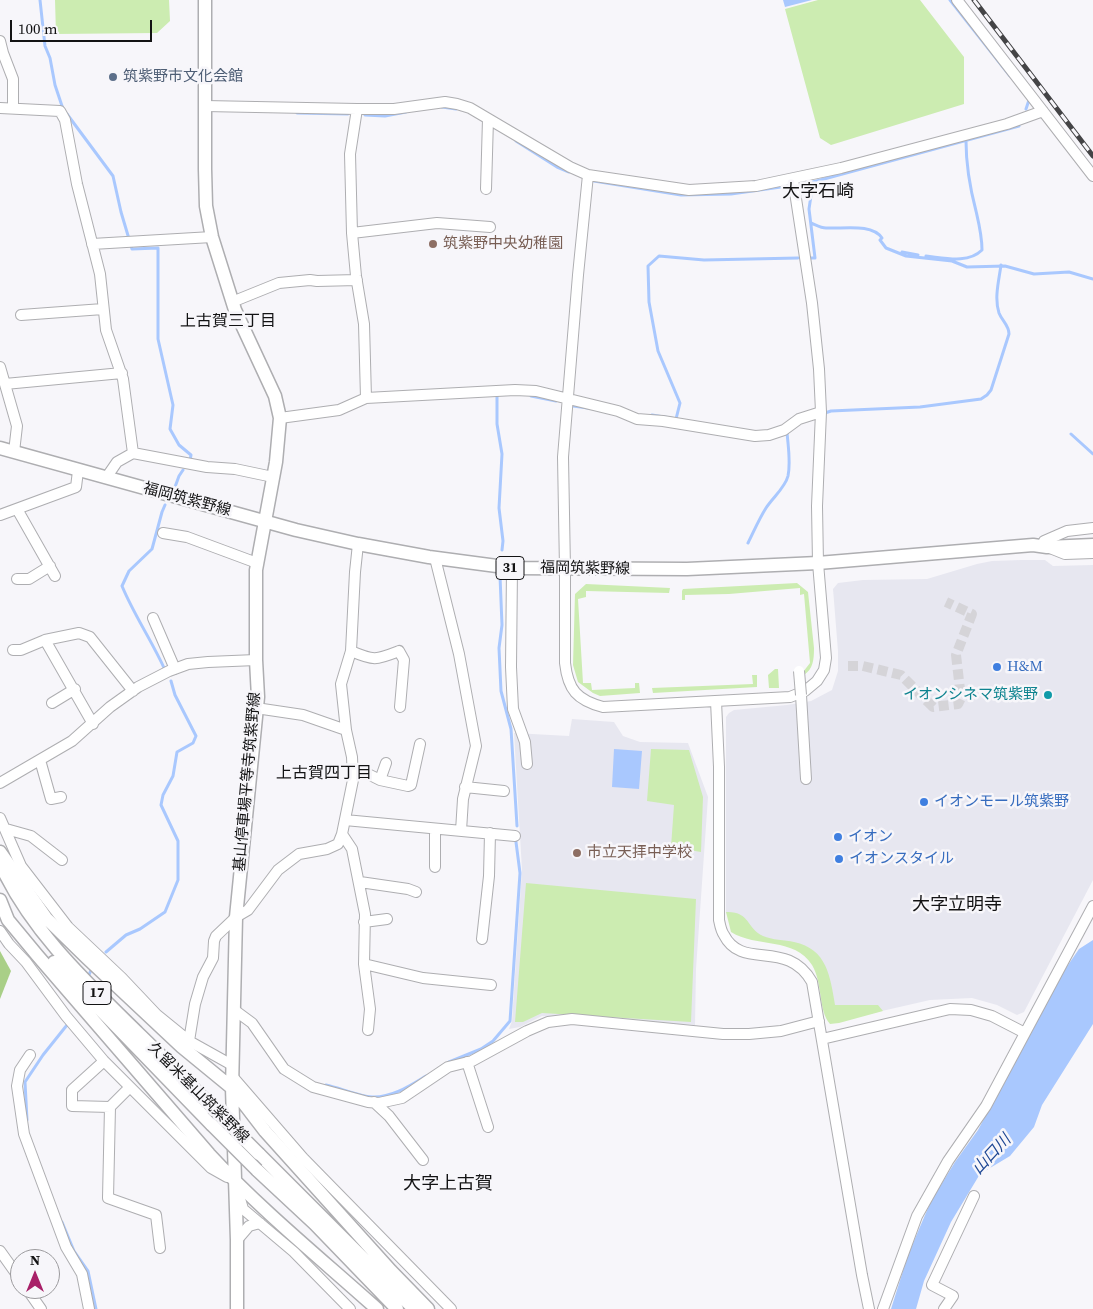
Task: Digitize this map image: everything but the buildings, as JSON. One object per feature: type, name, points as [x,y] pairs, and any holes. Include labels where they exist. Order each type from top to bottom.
[{"type":"main road","name":"基山停車場平等寺筑紫野線","points":[[205,0],[206,206],[212,237],[232,302],[275,396],[280,418],[273,477],[257,563],[256,660],[258,697],[236,917],[232,1076],[237,1309]]},
{"type":"main road","name":"福岡筑紫野線","points":[[0,448],[264,522],[358,544],[435,558],[512,568],[686,569],[818,563],[1041,545],[1093,538]]},
{"type":"main road","name":"福岡筑紫野線","points":[[1041,545],[1093,545]]},
{"type":"main road","points":[[0,852],[46,918],[87,958],[182,1047],[232,1076],[265,1131],[391,1271],[428,1309]]},
{"type":"main road","name":"久留米基山筑紫野線","points":[[0,863],[9,883],[35,923],[70,964],[414,1309]]},
{"type":"main road","points":[[0,898],[8,920],[235,1182],[378,1309]]},
{"type":"main road","name":"久留米基山筑紫野線","points":[[0,898],[63,972],[212,1125],[315,1224],[397,1309]]},
{"type":"street","points":[[957,0],[1093,176]]},
{"type":"street","points":[[0,41],[2,53],[13,79],[13,108]]},
{"type":"street","points":[[205,106],[394,109],[445,102],[457,104],[470,108],[570,167],[588,175],[689,190],[756,186],[793,179],[1007,124],[1043,111]]},
{"type":"street","points":[[0,108],[60,110],[65,120],[77,184],[100,274],[106,330],[122,373],[133,453]]},
{"type":"street","points":[[357,109],[350,154],[352,233],[364,324],[366,398]]},
{"type":"street","points":[[486,190],[488,119]]},
{"type":"street","points":[[588,175],[563,457],[565,663],[571,688],[581,700],[603,707],[790,697],[805,691],[817,681],[824,670],[826,658],[818,563],[816,506],[821,412],[819,370],[812,303],[793,179]]},
{"type":"street","points":[[352,233],[437,223],[490,226]]},
{"type":"street","points":[[92,244],[212,237]]},
{"type":"street","points":[[232,302],[279,283],[310,280],[357,280]]},
{"type":"street","points":[[21,315],[103,309]]},
{"type":"street","points":[[0,367],[17,426],[14,452]]},
{"type":"street","points":[[5,384],[122,373]]},
{"type":"street","points":[[280,418],[339,410],[366,398],[514,390],[536,391],[568,400],[618,410],[638,419],[663,421],[755,436],[769,435],[784,430],[799,419],[821,412]]},
{"type":"street","points":[[106,478],[117,462],[133,453],[273,477]]},
{"type":"street","points":[[0,515],[76,487],[78,471]]},
{"type":"street","points":[[17,509],[52,571],[29,579],[17,579]]},
{"type":"street","points":[[1041,545],[1067,531],[1093,528]]},
{"type":"street","points":[[162,533],[187,537],[257,563]]},
{"type":"street","points":[[188,1041],[200,986],[213,958],[216,936],[236,917],[248,910],[278,870],[299,854],[327,849],[338,844],[342,834],[353,780],[341,684],[351,651],[354,572],[358,544]]},
{"type":"street","points":[[1041,545],[1065,554],[1093,553]]},
{"type":"street","points":[[435,558],[459,654],[476,746],[462,799],[461,831]]},
{"type":"street","points":[[512,568],[511,667],[513,709],[524,742],[526,764]]},
{"type":"street","points":[[153,618],[174,669]]},
{"type":"street","points":[[13,650],[21,650],[46,640],[79,632],[90,637],[133,691]]},
{"type":"street","points":[[46,640],[93,724]]},
{"type":"street","points":[[351,651],[370,659],[400,651],[404,660],[400,707]]},
{"type":"street","points":[[0,783],[72,741],[110,707],[133,691],[174,669],[188,664],[256,660]]},
{"type":"street","points":[[800,671],[806,779]]},
{"type":"street","points":[[52,703],[75,689]]},
{"type":"street","points":[[716,701],[719,767],[718,920],[724,936],[734,947],[748,954],[782,957],[796,963],[806,970],[812,982],[869,1309]]},
{"type":"street","points":[[256,708],[303,715],[346,730]]},
{"type":"street","points":[[352,766],[380,780],[408,786],[411,785],[420,744]]},
{"type":"street","points":[[40,760],[51,799],[62,797]]},
{"type":"street","points":[[380,780],[386,763]]},
{"type":"street","points":[[466,786],[504,791]]},
{"type":"street","points":[[0,818],[21,866],[68,926],[122,978],[156,1015],[232,1076],[303,1158],[451,1309]]},
{"type":"street","points":[[345,820],[515,836]]},
{"type":"street","points":[[6,829],[31,836],[62,860]]},
{"type":"street","points":[[434,867],[435,829]]},
{"type":"street","points":[[482,939],[489,876],[490,833]]},
{"type":"street","points":[[342,834],[352,849],[360,882],[364,914],[364,964],[370,1009],[368,1030]]},
{"type":"street","points":[[360,882],[408,889],[416,892]]},
{"type":"street","points":[[882,1309],[917,1216],[948,1161],[986,1106],[1093,906]]},
{"type":"street","points":[[364,922],[387,919]]},
{"type":"street","points":[[0,931],[66,1016],[104,1061],[211,1168],[235,1182],[243,1209],[294,1252],[350,1309]]},
{"type":"street","points":[[364,964],[423,978],[491,985]]},
{"type":"street","points":[[233,1009],[252,1023],[284,1069],[313,1087],[374,1102],[402,1098],[448,1067],[467,1062],[528,1030],[548,1022],[572,1019],[723,1034],[749,1034],[781,1030],[819,1021]]},
{"type":"street","points":[[822,1039],[950,1009],[972,1010],[992,1016],[1024,1033]]},
{"type":"street","points":[[30,1055],[20,1070],[17,1086],[24,1134],[66,1248],[82,1274],[89,1309]]},
{"type":"street","points":[[104,1061],[72,1090],[72,1106],[110,1107]]},
{"type":"street","points":[[467,1062],[488,1127]]},
{"type":"street","points":[[130,1087],[110,1107],[108,1198],[156,1216],[160,1248]]},
{"type":"street","points":[[374,1102],[389,1116],[423,1160]]},
{"type":"street","points":[[944,1309],[953,1296],[932,1285],[974,1196]]},
{"type":"street","points":[[237,1240],[249,1226],[260,1223]]},
{"type":"street","points":[[0,1251],[10,1265]]},
{"type":"shaded area","name":"イオンモール筑紫野","points":[[1045,560],[1053,566],[1093,565],[1093,880],[1024,1012],[1017,1015],[997,1005],[972,998],[930,1000],[834,1022],[821,977],[814,963],[792,946],[764,941],[726,913],[726,717],[734,710],[811,701],[832,690],[838,671],[833,589],[838,583],[863,580],[927,579],[977,564],[992,561]]},
{"type":"shaded area","points":[[572,719],[614,722],[623,736],[640,742],[688,743],[708,797],[696,969],[695,1025],[542,1016],[520,1027],[509,1029],[512,1021],[522,870],[514,733],[569,736]]},
{"type":"green space","points":[[55,0],[169,0],[170,21],[157,33],[56,34]]},
{"type":"green space","points":[[818,0],[920,0],[964,57],[964,104],[831,145],[820,138],[785,9]]},
{"type":"green space","points":[[797,583],[808,592],[814,648],[812,664],[804,675],[803,672],[810,663],[804,594],[800,595],[800,588],[729,594],[685,595],[685,600],[682,600],[683,589]]},
{"type":"green space","points":[[586,584],[670,588],[669,593],[586,591],[586,597],[578,599],[583,683],[591,683],[592,690],[635,688],[635,683],[639,683],[640,693],[600,696],[578,682],[573,665],[575,594]]},
{"type":"green space","points":[[775,669],[778,669],[779,688],[769,688],[768,675]]},
{"type":"green space","points":[[752,675],[757,675],[757,687],[653,693],[652,688],[753,684]]},
{"type":"green space","points":[[651,749],[689,750],[703,797],[701,852],[671,847],[674,805],[647,801]]},
{"type":"green space","points":[[526,883],[696,899],[691,1022],[542,1013],[523,1022],[515,1022]]},
{"type":"green space","points":[[726,912],[740,914],[753,929],[763,936],[794,942],[814,951],[820,957],[829,974],[835,1005],[878,1005],[883,1011],[830,1024],[824,1011],[818,980],[812,965],[805,956],[785,946],[752,940],[731,932]]},
{"type":"green space","points":[[0,951],[11,971],[0,999]]},
{"type":"water","points":[[783,0],[812,0],[785,7]]},
{"type":"water","points":[[614,749],[642,751],[639,789],[612,787]]},
{"type":"water","name":"山口川","points":[[1093,940],[1093,1024],[1042,1105],[1034,1127],[1010,1156],[980,1174],[951,1222],[924,1281],[916,1309],[891,1309],[908,1255],[931,1201],[955,1162],[978,1130],[1057,981],[1079,949]]},
{"type":"waterway","points":[[40,0],[45,46],[50,58],[55,85],[63,109]]},
{"type":"waterway","points":[[950,0],[1010,76]]},
{"type":"waterway","points":[[1026,109],[1028,98]]},
{"type":"waterway","points":[[442,107],[456,109]]},
{"type":"waterway","points":[[365,115],[385,116],[406,112]]},
{"type":"waterway","points":[[297,113],[348,114]]},
{"type":"waterway","points":[[67,114],[113,176],[132,249],[158,248],[158,339],[173,405],[170,429],[179,445],[191,455],[190,461]]},
{"type":"waterway","points":[[811,258],[815,258],[809,209],[813,182],[1019,126]]},
{"type":"waterway","points":[[516,141],[557,167],[569,172]]},
{"type":"waterway","points":[[926,256],[963,259],[982,250],[969,176],[966,141]]},
{"type":"waterway","points":[[594,181],[681,195],[731,194],[788,186]]},
{"type":"waterway","points":[[800,184],[813,182]]},
{"type":"waterway","points":[[811,223],[824,228],[871,230],[882,238],[880,240],[886,248],[906,256],[952,261],[967,267],[1005,266],[1034,274],[1069,272],[1093,279]]},
{"type":"waterway","points":[[902,252],[918,255]]},
{"type":"waterway","points":[[652,415],[676,419],[680,403],[658,351],[649,302],[648,266],[659,256],[704,260],[798,258]]},
{"type":"waterway","points":[[822,414],[831,411],[920,407],[981,399],[987,395],[991,390],[1009,334],[1008,328],[1000,316],[997,301],[1001,265]]},
{"type":"waterway","points":[[500,394],[497,394],[497,424],[502,454],[499,508],[503,541],[502,550]]},
{"type":"waterway","points":[[531,396],[556,401]]},
{"type":"waterway","points":[[573,406],[588,408]]},
{"type":"waterway","points":[[748,543],[766,508],[782,488],[788,476],[788,431]]},
{"type":"waterway","points":[[1071,434],[1093,454]]},
{"type":"waterway","points":[[175,487],[183,470]]},
{"type":"waterway","points":[[165,505],[152,549],[129,571],[122,586],[165,670]]},
{"type":"waterway","points":[[500,576],[502,625],[499,648],[501,691],[511,729],[517,826]]},
{"type":"waterway","points":[[106,952],[126,935],[140,929],[165,912],[178,880],[178,841],[161,805],[163,795],[173,776],[177,752],[193,743],[196,736],[175,695],[171,681]]},
{"type":"waterway","points":[[449,1062],[481,1049],[493,1041],[510,1021],[520,873],[516,842]]},
{"type":"waterway","points":[[89,975],[91,970]]},
{"type":"waterway","points":[[27,1120],[25,1082],[43,1055],[67,1025]]},
{"type":"waterway","points":[[326,1085],[361,1095],[379,1097],[401,1090],[426,1076]]},
{"type":"waterway","points":[[62,1222],[74,1251],[88,1271],[96,1309]]},
{"type":"tunnel","points":[[848,666],[863,666],[901,675],[933,707],[958,704],[961,698],[956,655],[972,614],[946,602]]},
{"type":"railway","points":[[974,0],[1093,156]]},
{"type":"place","name":"筑紫野市文化会館","points":[[113,77]]},
{"type":"place","name":"筑紫野中央幼稚園","points":[[433,244]]},
{"type":"place","name":"H&M","points":[[997,667]]},
{"type":"place","name":"イオンシネマ筑紫野","points":[[1048,695]]},
{"type":"place","name":"イオンモール筑紫野","points":[[924,802]]},
{"type":"place","name":"イオン","points":[[838,837]]},
{"type":"place","name":"市立天拝中学校","points":[[577,853]]},
{"type":"place","name":"イオンスタイル","points":[[839,859]]},
{"type":"district","name":"大字石崎","points":[[818,192]]},
{"type":"district","name":"上古賀三丁目","points":[[228,322]]},
{"type":"district","name":"上古賀四丁目","points":[[324,774]]},
{"type":"district","name":"大字立明寺","points":[[957,905]]},
{"type":"district","name":"大字上古賀","points":[[448,1184]]}]
